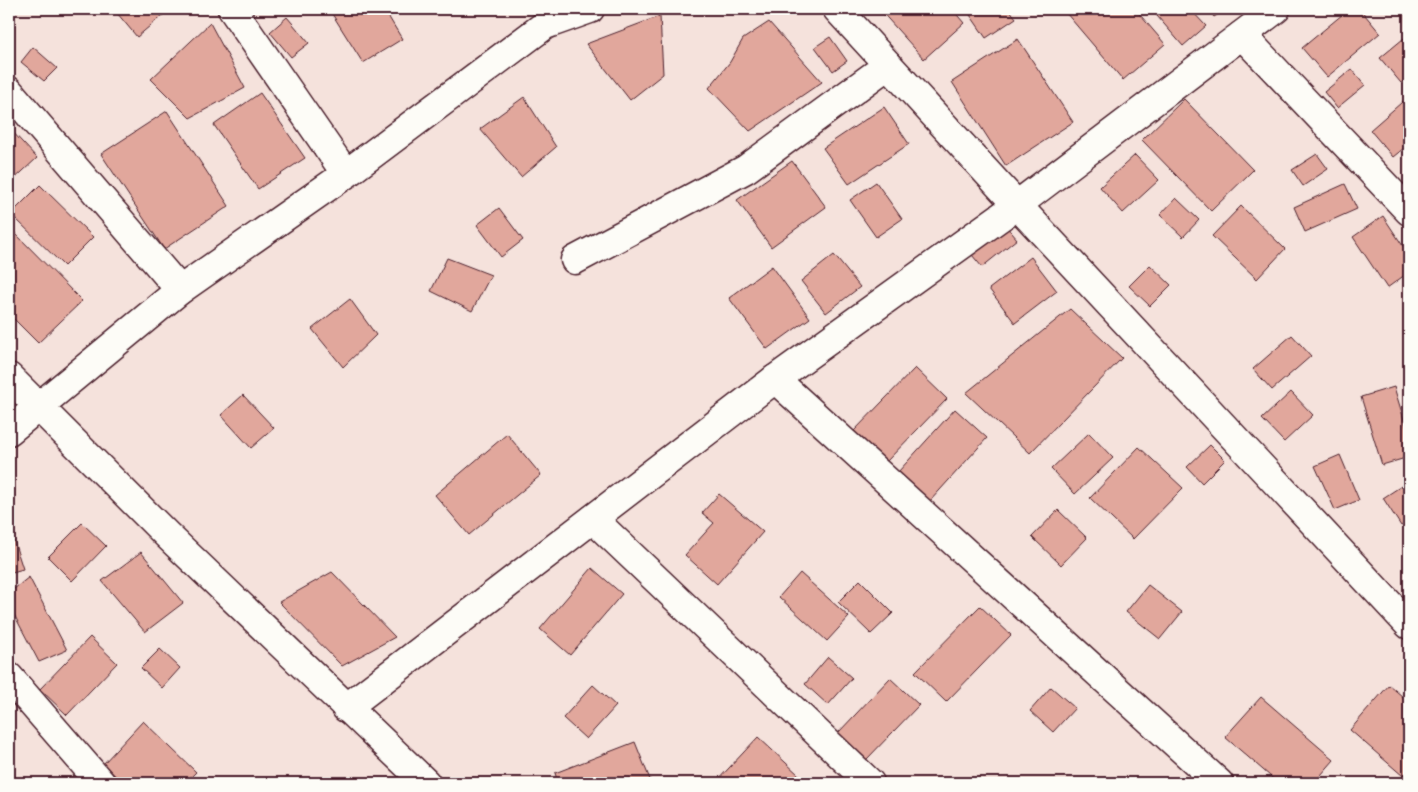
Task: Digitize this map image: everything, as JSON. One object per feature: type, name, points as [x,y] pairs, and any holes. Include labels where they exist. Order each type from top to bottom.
[{"type":"street","points":[[232,9],[346,174]]},
{"type":"street","points":[[9,431],[180,290],[346,174],[540,17],[590,9]]},
{"type":"street","points":[[837,9],[1017,205],[1409,624]]},
{"type":"street","points":[[346,708],[775,379],[1017,205],[1276,9]]},
{"type":"street","points":[[1242,36],[1409,211]]},
{"type":"street","points":[[575,260],[746,169],[888,65]]},
{"type":"street","points":[[9,91],[180,290]]},
{"type":"street","points":[[9,377],[167,535],[426,783]]},
{"type":"street","points":[[775,379],[1219,783]]},
{"type":"street","points":[[593,519],[870,783]]},
{"type":"street","points":[[11,684],[101,783]]},
{"type":"building","points":[[122,9],[170,9],[137,37],[117,13]]},
{"type":"building","points":[[329,9],[384,9],[402,39],[363,63]]},
{"type":"building","points":[[879,9],[952,9],[964,23],[924,59]]},
{"type":"building","points":[[966,9],[1009,9],[1016,18],[986,38]]},
{"type":"building","points":[[1071,9],[1135,9],[1165,44],[1123,80],[1066,13]]},
{"type":"building","points":[[1151,9],[1190,9],[1206,26],[1183,46]]},
{"type":"building","points":[[1208,9],[1226,9],[1214,17]]},
{"type":"building","points":[[1349,9],[1360,9],[1380,33],[1327,77],[1302,48]]},
{"type":"building","points":[[660,16],[663,74],[630,100],[586,44]]},
{"type":"building","points":[[287,17],[309,43],[291,57],[270,32]]},
{"type":"building","points":[[769,22],[822,82],[750,131],[709,88],[730,62],[743,39]]},
{"type":"building","points":[[210,23],[245,88],[190,118],[151,79]]},
{"type":"building","points":[[1409,34],[1409,76],[1401,83],[1380,58]]},
{"type":"building","points":[[830,37],[847,61],[833,71],[815,47]]},
{"type":"building","points":[[1018,39],[1073,122],[1006,166],[952,82]]},
{"type":"building","points":[[33,47],[57,68],[44,81],[21,62]]},
{"type":"building","points":[[1352,69],[1365,85],[1337,108],[1324,92]]},
{"type":"building","points":[[260,93],[305,158],[258,189],[214,125]]},
{"type":"building","points":[[1409,96],[1409,144],[1393,157],[1370,130]]},
{"type":"building","points":[[524,97],[556,147],[521,177],[480,129]]},
{"type":"building","points":[[1184,99],[1253,170],[1211,211],[1142,140]]},
{"type":"building","points":[[884,107],[909,144],[849,184],[823,148]]},
{"type":"building","points":[[167,111],[229,206],[164,249],[101,154]]},
{"type":"building","points":[[9,128],[37,158],[9,184]]},
{"type":"building","points":[[1317,154],[1328,169],[1303,186],[1292,170]]},
{"type":"building","points":[[1135,155],[1159,180],[1123,213],[1100,187]]},
{"type":"building","points":[[792,161],[826,207],[771,247],[737,200]]},
{"type":"building","points":[[876,182],[902,219],[876,237],[850,200]]},
{"type":"building","points":[[1345,184],[1357,209],[1305,232],[1294,207]]},
{"type":"building","points":[[40,185],[93,237],[64,266],[11,214]]},
{"type":"building","points":[[1176,198],[1199,220],[1183,237],[1160,215]]},
{"type":"building","points":[[1241,206],[1285,249],[1257,279],[1212,236]]},
{"type":"building","points":[[499,208],[523,240],[501,257],[477,225]]},
{"type":"building","points":[[1383,216],[1409,255],[1409,272],[1387,288],[1353,237]]},
{"type":"building","points":[[1006,226],[1017,239],[982,267],[972,255]]},
{"type":"building","points":[[9,227],[82,301],[38,343],[9,314]]},
{"type":"building","points":[[834,255],[860,287],[826,313],[801,281]]},
{"type":"building","points":[[1031,257],[1057,291],[1015,323],[989,289]]},
{"type":"building","points":[[447,258],[491,275],[472,311],[431,291]]},
{"type":"building","points":[[1150,265],[1171,285],[1150,306],[1129,286]]},
{"type":"building","points":[[772,266],[810,318],[767,349],[729,298]]},
{"type":"building","points":[[350,299],[376,335],[343,367],[312,329]]},
{"type":"building","points":[[1070,309],[1122,358],[1030,453],[966,393]]},
{"type":"building","points":[[1292,335],[1311,356],[1272,390],[1253,369]]},
{"type":"building","points":[[915,368],[947,399],[885,463],[853,432]]},
{"type":"building","points":[[1394,387],[1409,436],[1409,457],[1382,465],[1361,397]]},
{"type":"building","points":[[1291,392],[1313,415],[1284,442],[1262,419]]},
{"type":"building","points":[[243,395],[274,428],[251,448],[221,415]]},
{"type":"building","points":[[955,409],[987,438],[930,501],[898,472]]},
{"type":"building","points":[[1089,433],[1113,458],[1075,494],[1051,469]]},
{"type":"building","points":[[507,434],[541,475],[469,535],[435,495]]},
{"type":"building","points":[[1210,445],[1225,460],[1202,483],[1187,467]]},
{"type":"building","points":[[1139,447],[1183,488],[1133,539],[1090,498]]},
{"type":"building","points":[[1340,455],[1359,500],[1335,510],[1315,466]]},
{"type":"building","points":[[1406,483],[1409,488],[1409,521],[1401,526],[1383,498]]},
{"type":"building","points":[[719,494],[763,532],[717,584],[685,555],[714,523],[702,513]]},
{"type":"building","points":[[1058,510],[1087,538],[1061,565],[1032,537]]},
{"type":"building","points":[[82,523],[106,546],[72,581],[48,557]]},
{"type":"building","points":[[9,526],[23,569],[9,573]]},
{"type":"building","points":[[141,552],[183,603],[145,632],[102,581]]},
{"type":"building","points":[[592,568],[622,594],[570,655],[540,629]]},
{"type":"building","points":[[332,572],[395,637],[342,666],[279,602]]},
{"type":"building","points":[[800,573],[849,617],[827,641],[779,597]]},
{"type":"building","points":[[29,577],[67,650],[39,662],[9,605],[9,593]]},
{"type":"building","points":[[860,580],[893,613],[871,634],[838,602]]},
{"type":"building","points":[[1148,585],[1182,612],[1160,639],[1126,612]]},
{"type":"building","points":[[980,606],[1011,635],[946,702],[915,672]]},
{"type":"building","points":[[90,637],[117,663],[67,715],[40,689]]},
{"type":"building","points":[[160,649],[180,668],[162,688],[141,668]]},
{"type":"building","points":[[828,657],[852,678],[828,705],[805,684]]},
{"type":"building","points":[[890,678],[919,705],[866,760],[838,733]]},
{"type":"building","points":[[593,685],[616,706],[586,739],[563,718]]},
{"type":"building","points":[[1389,685],[1409,702],[1409,769],[1403,776],[1350,730]]},
{"type":"building","points":[[1051,687],[1075,708],[1053,732],[1030,711]]},
{"type":"building","points":[[1261,697],[1334,760],[1314,783],[1278,783],[1225,737]]},
{"type":"building","points":[[143,721],[196,772],[185,783],[123,783],[103,764]]},
{"type":"building","points":[[758,737],[799,775],[791,783],[715,783]]},
{"type":"building","points":[[635,742],[651,782],[558,783],[555,773]]},
{"type":"building","points":[[74,775],[80,783],[65,783]]}]
